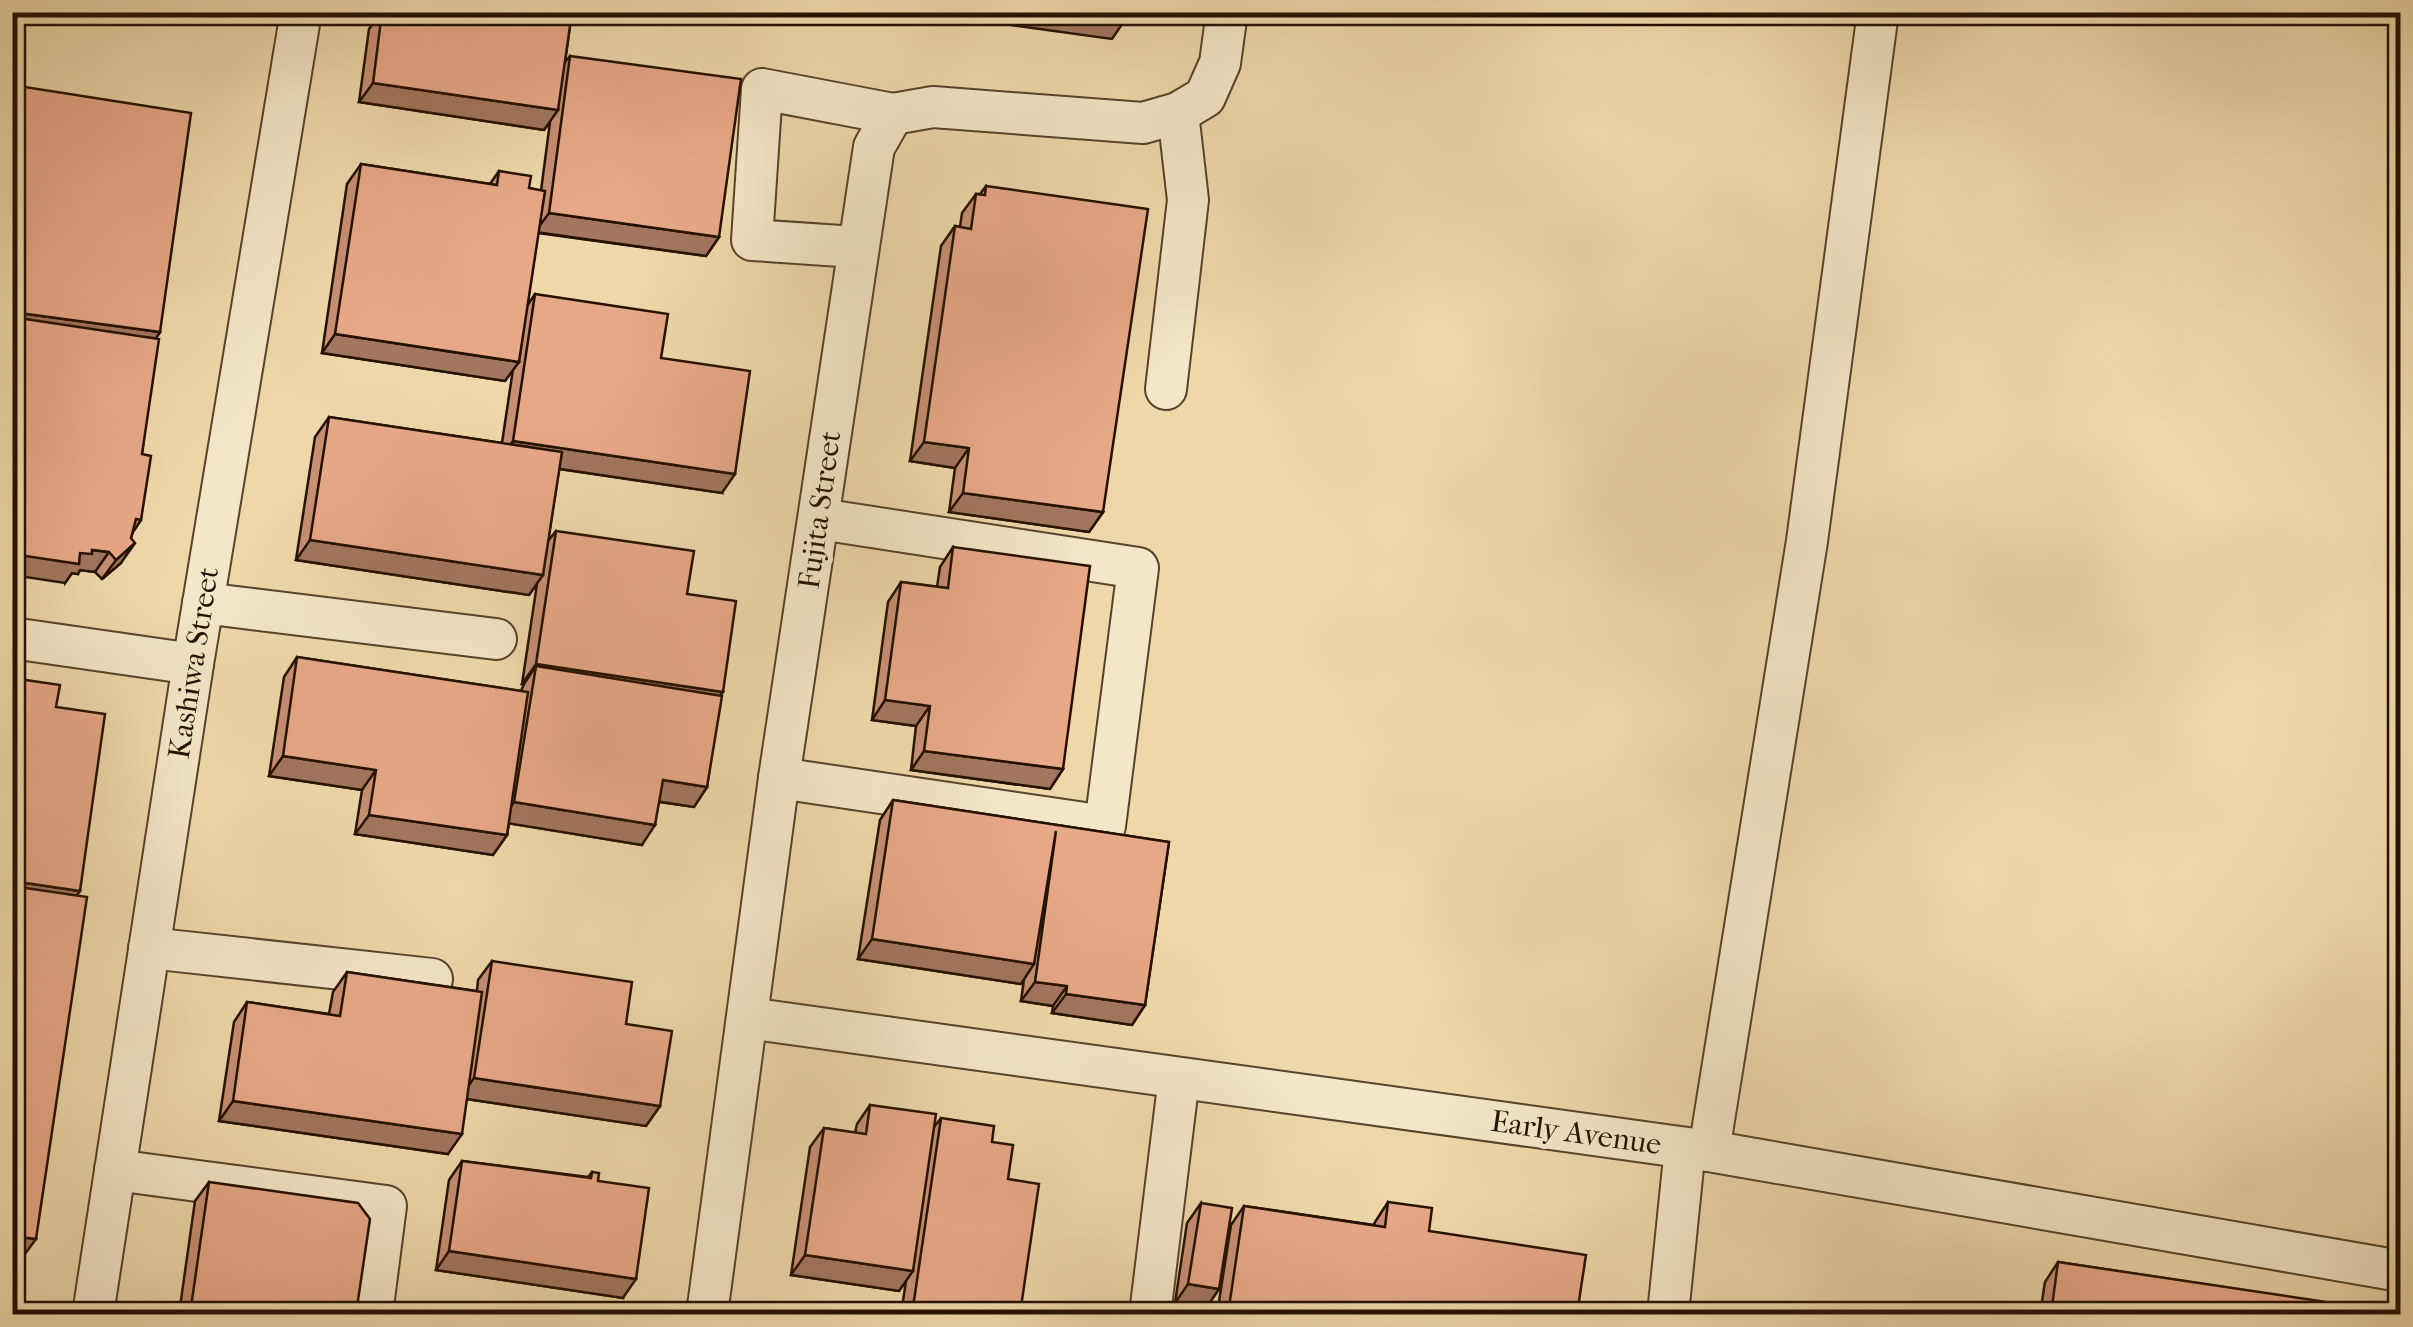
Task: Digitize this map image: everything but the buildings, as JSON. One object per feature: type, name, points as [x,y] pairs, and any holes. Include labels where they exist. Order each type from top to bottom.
[{"type":"street","name":"Kashiwa Street","points":[[93,1314],[193,664],[301,12]]},
{"type":"street","points":[[856,247],[752,240],[762,89],[893,114],[933,107],[1143,123],[1178,114],[1205,97],[1220,63],[1227,12]]},
{"type":"street","points":[[1668,1314],[1806,542],[1878,12]]},
{"type":"street","name":"Fujita Street","points":[[707,1314],[856,247],[874,147],[893,114]]},
{"type":"street","points":[[1166,390],[1188,200],[1178,114]]},
{"type":"street","points":[[779,778],[1105,826],[1138,568],[820,519]]},
{"type":"street","points":[[203,603],[496,640]]},
{"type":"street","points":[[12,638],[193,664]]},
{"type":"street","points":[[150,948],[432,979]]},
{"type":"street","name":"Early Avenue","points":[[748,1018],[1697,1150],[2400,1270]]},
{"type":"street","points":[[1150,1314],[1179,1078]]},
{"type":"street","points":[[115,1170],[386,1206],[372,1314]]}]
